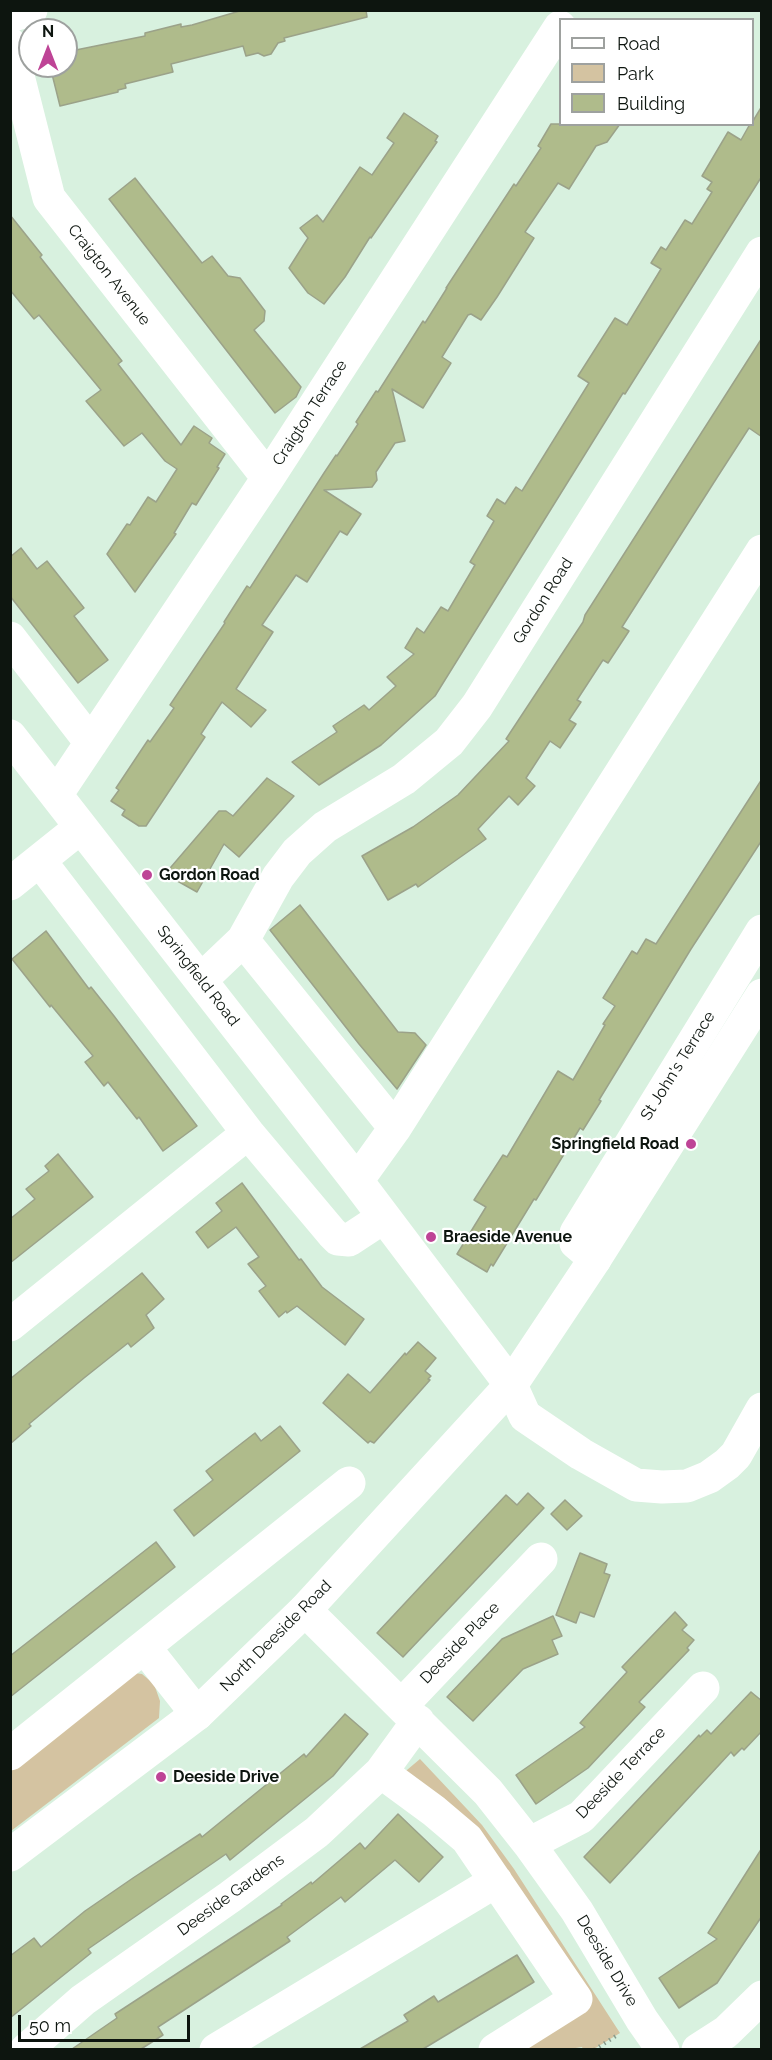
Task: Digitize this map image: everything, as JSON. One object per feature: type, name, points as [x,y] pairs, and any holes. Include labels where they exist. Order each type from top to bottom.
[{"type":"street","points":[[10,16],[31,10]]},
{"type":"street","name":"Craigton Terrace","points":[[56,795],[268,478],[559,30]]},
{"type":"street","name":"Craigton Avenue","points":[[10,44],[49,198],[268,478]]},
{"type":"street","name":"Gordon Road","points":[[201,980],[243,940],[278,877],[297,852],[325,827],[404,779],[449,742],[477,706],[762,253]]},
{"type":"street","points":[[357,1181],[395,1128],[762,551]]},
{"type":"street","points":[[10,638],[91,743]]},
{"type":"street","name":"Springfield Road","points":[[10,736],[512,1384],[525,1416],[580,1454],[636,1485],[662,1487],[687,1486],[709,1477],[728,1464],[736,1455],[762,1409]]},
{"type":"street","points":[[10,885],[81,827]]},
{"type":"street","points":[[40,861],[248,1133],[338,1239],[349,1240],[384,1217]]},
{"type":"street","name":"St John's Terrace","points":[[595,1259],[576,1243],[576,1233],[762,931]]},
{"type":"street","points":[[243,940],[395,1128]]},
{"type":"street","name":"St John's Terrace","points":[[512,1384],[595,1259],[762,995]]},
{"type":"street","points":[[10,1325],[248,1133]]},
{"type":"street","name":"North Deeside Road","points":[[10,1855],[196,1714],[305,1610],[512,1384]]},
{"type":"street","points":[[10,1755],[349,1484]]},
{"type":"street","name":"Deeside Place","points":[[410,1713],[529,1592],[541,1559]]},
{"type":"street","name":"Deeside Drive","points":[[305,1610],[488,1792],[530,1844],[577,1911],[642,2020],[663,2049]]},
{"type":"street","points":[[145,1648],[196,1714]]},
{"type":"street","name":"Deeside Terrace","points":[[530,1844],[581,1817],[703,1688]]},
{"type":"street","name":"Deeside Gardens","points":[[26,2049],[83,2000],[318,1832],[381,1772],[410,1713]]},
{"type":"street","points":[[381,1772],[434,1811],[467,1839],[576,1999],[495,2049]]},
{"type":"street","points":[[216,2049],[496,1881]]},
{"type":"street","points":[[698,2049],[726,2032],[762,1997]]},
{"type":"green space","points":[[126,1672],[142,1674],[154,1684],[160,1701],[159,1718],[11,1831],[11,1764]]},
{"type":"green space","points":[[420,1759],[482,1825],[514,1869],[620,2033],[594,2049],[583,2049],[582,2047],[563,2050],[523,2049],[589,2008],[401,1775]]},
{"type":"building","points":[[243,10],[366,10],[367,17],[284,38],[285,41],[278,43],[271,54],[264,56],[258,53],[246,56],[243,46],[171,64],[173,72],[125,84],[126,88],[118,92],[60,106],[53,78],[78,78],[78,50],[145,36],[145,33],[181,24],[181,27]]},
{"type":"building","points":[[762,106],[762,176],[625,394],[623,393],[435,696],[381,745],[319,785],[292,762],[337,732],[333,726],[364,705],[369,710],[396,686],[387,677],[414,654],[405,648],[417,628],[424,633],[441,607],[448,611],[475,565],[470,562],[494,521],[487,516],[497,499],[505,504],[516,487],[522,491],[589,383],[578,376],[615,318],[627,325],[661,269],[651,263],[661,247],[666,250],[685,220],[692,224],[712,192],[707,189],[712,182],[702,176],[728,132],[741,140],[749,126],[754,126],[754,119]]},
{"type":"building","points":[[404,113],[438,136],[435,141],[437,142],[324,304],[308,293],[289,268],[308,238],[300,228],[317,215],[323,222],[360,167],[372,175],[394,143],[387,138]]},
{"type":"building","points":[[551,124],[619,126],[607,142],[596,146],[569,189],[558,183],[525,232],[534,238],[497,297],[481,320],[471,314],[468,315],[442,357],[451,363],[423,408],[392,389],[405,441],[395,443],[376,472],[377,480],[372,487],[324,490],[361,514],[347,535],[340,531],[307,582],[296,575],[262,625],[273,632],[236,689],[266,710],[251,727],[222,702],[201,734],[205,737],[146,826],[139,826],[122,815],[125,810],[111,801],[119,790],[116,788],[148,740],[150,742],[174,708],[170,705],[247,586],[250,588],[358,424],[356,422],[376,391],[378,392],[423,321],[425,323],[514,184],[516,186],[541,148],[538,146]]},
{"type":"building","points":[[135,178],[202,263],[212,256],[228,276],[240,278],[265,311],[264,321],[254,330],[301,387],[296,397],[275,413],[109,199]]},
{"type":"building","points":[[10,215],[122,361],[118,364],[181,445],[194,426],[212,438],[209,443],[225,454],[196,505],[192,503],[174,533],[176,534],[135,592],[107,554],[148,497],[156,502],[177,469],[165,461],[142,433],[124,446],[86,401],[101,390],[39,315],[34,319],[10,290]]},
{"type":"building","points":[[762,338],[762,437],[749,428],[622,627],[629,631],[608,663],[603,660],[577,700],[581,702],[569,720],[576,724],[560,748],[550,741],[526,778],[535,786],[518,805],[509,796],[478,829],[486,839],[418,887],[416,884],[388,900],[362,856],[413,827],[458,795],[509,741],[506,739],[583,622],[585,615]]},
{"type":"building","points":[[21,548],[37,569],[47,561],[84,608],[74,616],[108,660],[78,683],[10,596],[10,557]]},
{"type":"building","points":[[267,778],[294,796],[239,857],[224,844],[197,892],[165,874],[219,811],[226,811],[233,816]]},
{"type":"building","points":[[762,779],[762,840],[691,949],[583,1130],[580,1128],[536,1200],[534,1199],[487,1272],[457,1254],[486,1207],[474,1200],[503,1155],[507,1157],[558,1071],[573,1080],[615,1006],[603,998],[632,951],[637,954],[646,939],[656,944]]},
{"type":"building","points":[[300,905],[398,1032],[415,1033],[426,1045],[397,1089],[270,930]]},
{"type":"building","points":[[46,931],[197,1126],[163,1151],[139,1117],[137,1119],[108,1082],[104,1086],[85,1062],[93,1056],[12,959]]},
{"type":"building","points":[[58,1154],[93,1197],[10,1263],[10,1219],[35,1199],[26,1189],[49,1171],[45,1166]]},
{"type":"building","points":[[242,1183],[322,1287],[364,1319],[345,1345],[297,1306],[279,1317],[259,1291],[266,1286],[248,1264],[259,1257],[236,1227],[208,1248],[196,1232],[222,1211],[216,1203]]},
{"type":"building","points":[[142,1273],[164,1299],[146,1315],[154,1328],[131,1347],[128,1343],[84,1378],[29,1424],[31,1426],[10,1444],[10,1379]]},
{"type":"building","points":[[418,1342],[436,1358],[425,1371],[431,1376],[428,1379],[430,1380],[374,1443],[370,1441],[368,1443],[323,1403],[348,1374],[370,1393],[405,1353],[406,1355]]},
{"type":"building","points":[[280,1426],[300,1451],[194,1536],[174,1510],[213,1480],[206,1471],[255,1433],[261,1441]]},
{"type":"building","points":[[528,1493],[544,1508],[403,1657],[377,1633],[506,1495],[517,1505]]},
{"type":"building","points":[[565,1500],[582,1516],[567,1530],[551,1514]]},
{"type":"building","points":[[156,1542],[175,1567],[10,1697],[10,1656]]},
{"type":"building","points":[[580,1553],[607,1564],[604,1573],[610,1575],[594,1617],[580,1612],[576,1623],[556,1615]]},
{"type":"building","points":[[675,1612],[687,1625],[682,1630],[694,1640],[687,1648],[689,1650],[639,1702],[645,1707],[588,1768],[536,1804],[516,1775],[585,1727],[580,1723],[627,1672],[622,1667]]},
{"type":"building","points":[[553,1616],[562,1636],[552,1640],[558,1654],[523,1669],[473,1721],[447,1697],[502,1639]]},
{"type":"building","points":[[751,1692],[762,1701],[762,1731],[744,1750],[742,1748],[734,1756],[731,1752],[610,1883],[584,1857],[699,1735],[700,1737],[707,1730],[711,1734]]},
{"type":"building","points":[[345,1714],[368,1734],[333,1776],[230,1860],[226,1854],[88,1949],[91,1953],[10,2018],[10,1956],[34,1938],[41,1947],[85,1911],[133,1878],[200,1834],[202,1837],[304,1754],[306,1757]]},
{"type":"building","points":[[398,1814],[443,1857],[419,1882],[395,1860],[345,1902],[341,1897],[287,1937],[290,1941],[158,2027],[163,2035],[141,2049],[72,2049],[117,2018],[115,2014],[282,1905],[311,1882],[312,1884],[360,1843],[365,1849]]},
{"type":"building","points":[[762,1848],[762,1916],[717,1983],[679,2008],[659,1978],[717,1939],[708,1933]]},
{"type":"building","points":[[517,1955],[534,1982],[423,2049],[360,2049],[408,2021],[404,2015],[434,1996],[438,2002]]},
{"type":"place","name":"Gordon Road","points":[[147,875]]},
{"type":"place","name":"Springfield Road","points":[[691,1144]]},
{"type":"place","name":"Braeside Avenue","points":[[431,1237]]},
{"type":"place","name":"Deeside Drive","points":[[161,1777]]}]
